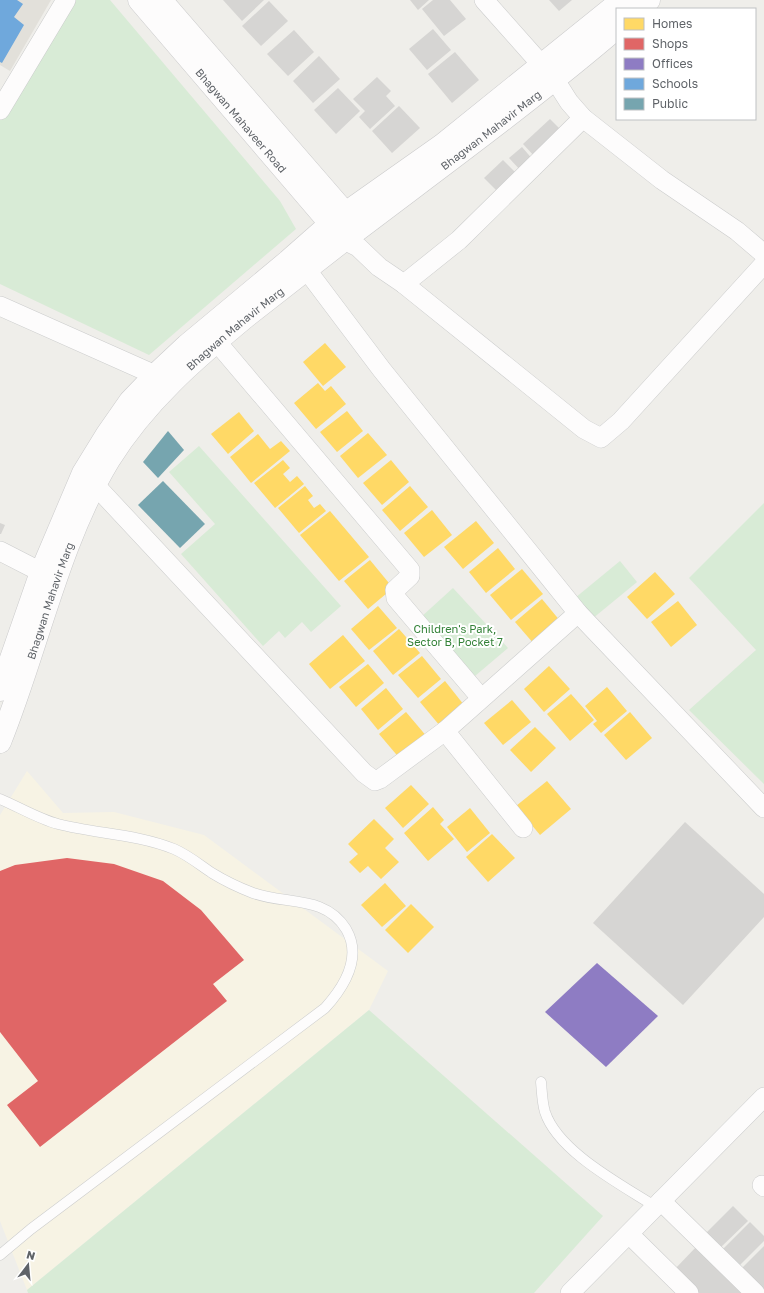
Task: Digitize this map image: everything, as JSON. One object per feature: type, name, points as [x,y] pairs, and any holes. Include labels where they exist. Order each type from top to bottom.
[{"type":"street","points":[[0,110],[66,0]]},
{"type":"street","name":"Bhagwan Mahaveer Road","points":[[139,0],[352,234]]},
{"type":"street","name":"Bhagwan Mahaveer Road","points":[[161,0],[337,218]]},
{"type":"street","points":[[484,0],[555,80],[569,102],[583,118],[662,180],[737,231],[764,254]]},
{"type":"street","name":"Bhagwan Mahavir Marg","points":[[0,690],[49,574],[83,474],[130,401],[155,375],[337,218],[442,145],[622,0]]},
{"type":"street","points":[[640,8],[650,0]]},
{"type":"street","name":"Bhagwan Mahavir Marg","points":[[0,742],[26,674],[49,574],[75,530],[110,459],[141,414],[169,384],[216,341],[306,269],[555,80],[616,29]]},
{"type":"street","points":[[404,284],[459,240],[583,118]]},
{"type":"street","points":[[352,234],[353,243],[379,266],[404,284],[584,429],[601,438],[621,421],[764,264]]},
{"type":"street","points":[[306,269],[382,370],[578,613],[764,808]]},
{"type":"street","points":[[0,306],[155,375]]},
{"type":"street","points":[[216,341],[410,570],[410,576],[395,590],[396,598],[481,698]]},
{"type":"street","points":[[96,486],[369,777],[375,781],[380,779],[444,731],[578,613]]},
{"type":"street","points":[[0,551],[49,574]]},
{"type":"street","points":[[444,731],[523,828]]},
{"type":"street","points":[[570,1293],[764,1097]]},
{"type":"street","points":[[658,1204],[755,1293]]},
{"type":"street","points":[[629,1234],[689,1293]]},
{"type":"lane","points":[[0,799],[58,824],[118,834],[173,849],[214,874],[254,893],[285,901],[308,902],[319,906],[339,921],[346,930],[352,946],[352,957],[348,977],[340,992],[325,1008],[31,1229],[0,1255]]},
{"type":"lane","points":[[540,1082],[546,1112],[553,1127],[564,1141],[581,1156],[658,1204]]},
{"type":"shaded area","points":[[0,0],[51,0],[10,71],[0,65]]},
{"type":"shaded area","points":[[27,771],[63,813],[114,812],[204,835],[388,971],[369,1010],[27,1290],[0,1221],[0,815]]},
{"type":"green space","points":[[68,0],[110,0],[280,201],[296,229],[149,355],[0,284],[0,118]]},
{"type":"green space","points":[[199,446],[341,606],[311,632],[302,622],[285,638],[279,631],[263,646],[181,554],[215,524],[169,472]]},
{"type":"green space","points":[[764,503],[764,784],[689,710],[756,650],[689,578]]},
{"type":"green space","points":[[620,561],[637,582],[592,619],[575,598]]},
{"type":"green space","name":"Children's Park, Sector B, Pocket 7","points":[[453,588],[508,648],[462,687],[409,628]]},
{"type":"green space","points":[[369,1010],[603,1216],[534,1293],[28,1293],[27,1290]]},
{"type":"building: Homes","points":[[325,343],[346,367],[323,386],[303,362]]},
{"type":"building: Homes","points":[[318,383],[325,391],[331,386],[346,404],[316,429],[294,403]]},
{"type":"building: Homes","points":[[347,411],[363,431],[337,452],[320,432]]},
{"type":"building: Homes","points":[[239,412],[254,431],[228,454],[211,434]]},
{"type":"building: Homes","points":[[368,433],[387,455],[358,478],[340,456]]},
{"type":"building: Homes","points":[[258,434],[270,449],[281,441],[290,451],[251,483],[230,457]]},
{"type":"building: Homes","points":[[283,460],[290,468],[283,474],[290,482],[297,476],[304,484],[275,508],[254,483]]},
{"type":"building: Homes","points":[[391,460],[409,482],[382,505],[363,483]]},
{"type":"building: Homes","points":[[305,486],[313,496],[308,500],[314,508],[320,504],[326,511],[299,533],[278,508]]},
{"type":"building: Homes","points":[[410,486],[428,507],[400,531],[382,510]]},
{"type":"building: Homes","points":[[432,510],[452,535],[424,557],[404,533]]},
{"type":"building: Homes","points":[[330,511],[369,557],[339,581],[300,535]]},
{"type":"building: Homes","points":[[476,521],[494,543],[463,569],[444,547]]},
{"type":"building: Homes","points":[[498,548],[515,569],[486,593],[469,572]]},
{"type":"building: Homes","points":[[370,560],[393,588],[368,609],[344,581]]},
{"type":"building: Homes","points":[[522,569],[543,594],[511,620],[490,595]]},
{"type":"building: Homes","points":[[655,572],[675,594],[647,619],[627,597]]},
{"type":"building: Homes","points":[[542,599],[561,622],[534,644],[515,622]]},
{"type":"building: Homes","points":[[678,601],[697,625],[671,647],[651,622]]},
{"type":"building: Homes","points":[[378,606],[397,628],[369,650],[351,629]]},
{"type":"building: Homes","points":[[399,629],[420,653],[393,675],[373,651]]},
{"type":"building: Homes","points":[[343,635],[365,661],[330,689],[309,664]]},
{"type":"building: Homes","points":[[422,656],[441,679],[418,698],[398,675]]},
{"type":"building: Homes","points":[[368,664],[384,683],[356,707],[339,687]]},
{"type":"building: Homes","points":[[549,666],[570,689],[544,712],[524,689]]},
{"type":"building: Homes","points":[[445,681],[464,705],[440,726],[420,702]]},
{"type":"building: Homes","points":[[607,687],[627,711],[601,733],[593,724],[597,721],[585,706]]},
{"type":"building: Homes","points":[[386,688],[403,709],[378,730],[361,709]]},
{"type":"building: Homes","points":[[571,694],[594,720],[570,741],[547,714]]},
{"type":"building: Homes","points":[[512,700],[531,722],[503,745],[484,723]]},
{"type":"building: Homes","points":[[406,712],[428,738],[401,760],[379,734]]},
{"type":"building: Homes","points":[[630,712],[652,738],[626,760],[604,735]]},
{"type":"building: Homes","points":[[535,727],[556,748],[531,772],[510,750]]},
{"type":"building: Homes","points":[[547,781],[571,809],[540,835],[516,806]]},
{"type":"building: Homes","points":[[411,785],[429,804],[403,828],[385,808]]},
{"type":"building: Homes","points":[[433,807],[444,820],[440,824],[454,839],[428,861],[404,833]]},
{"type":"building: Homes","points":[[470,808],[490,833],[467,852],[447,827]]},
{"type":"building: Homes","points":[[374,819],[394,839],[385,848],[399,862],[381,879],[368,866],[360,873],[349,862],[358,854],[348,844]]},
{"type":"building: Homes","points":[[492,834],[515,858],[488,882],[466,857]]},
{"type":"building: Homes","points":[[385,883],[406,906],[382,927],[361,905]]},
{"type":"building: Homes","points":[[411,904],[434,927],[408,953],[385,930]]},
{"type":"building: Shops","points":[[67,858],[114,864],[163,881],[201,910],[244,960],[213,984],[227,1001],[40,1147],[7,1105],[38,1081],[0,1032],[0,871],[15,865]]},
{"type":"building: Offices","points":[[597,963],[658,1016],[606,1067],[545,1012]]},
{"type":"building: Schools","points":[[0,0],[17,0],[23,4],[14,17],[24,25],[2,63],[0,62]]},
{"type":"building: Public","points":[[168,431],[184,450],[158,478],[143,462]]},
{"type":"building: Public","points":[[163,481],[205,524],[180,548],[138,505]]},
{"type":"building: Other","points":[[223,0],[264,0],[242,21]]},
{"type":"building: Other","points":[[410,0],[429,0],[418,10]]},
{"type":"building: Other","points":[[433,0],[450,0],[466,19],[444,36],[422,9]]},
{"type":"building: Other","points":[[549,0],[572,0],[559,11]]},
{"type":"building: Other","points":[[269,1],[288,21],[261,46],[242,26]]},
{"type":"building: Other","points":[[433,29],[451,50],[427,70],[409,49]]},
{"type":"building: Other","points":[[294,30],[314,52],[288,76],[267,54]]},
{"type":"building: Other","points":[[455,52],[479,80],[452,103],[428,74]]},
{"type":"building: Other","points":[[319,56],[340,79],[313,103],[293,81]]},
{"type":"building: Other","points":[[377,77],[391,91],[386,96],[395,106],[370,129],[359,117],[365,111],[353,99]]},
{"type":"building: Other","points":[[338,88],[360,111],[336,134],[314,110]]},
{"type":"building: Other","points":[[399,106],[420,128],[392,153],[372,131]]},
{"type":"building: Other","points":[[550,119],[564,133],[536,158],[523,144]]},
{"type":"building: Other","points":[[522,147],[534,161],[522,172],[509,158]]},
{"type":"building: Other","points":[[503,160],[520,177],[501,195],[484,178]]},
{"type":"building: Other","points":[[0,523],[5,525],[1,534],[0,534]]},
{"type":"building: Other","points":[[685,822],[764,894],[764,917],[683,1005],[593,923]]},
{"type":"building: Other","points":[[733,1206],[748,1221],[720,1248],[705,1234]]},
{"type":"building: Other","points":[[750,1222],[764,1236],[764,1241],[738,1267],[721,1251]]},
{"type":"building: Other","points":[[698,1245],[748,1293],[698,1293],[674,1270]]},
{"type":"building: Other","points":[[764,1246],[764,1293],[739,1271]]}]
